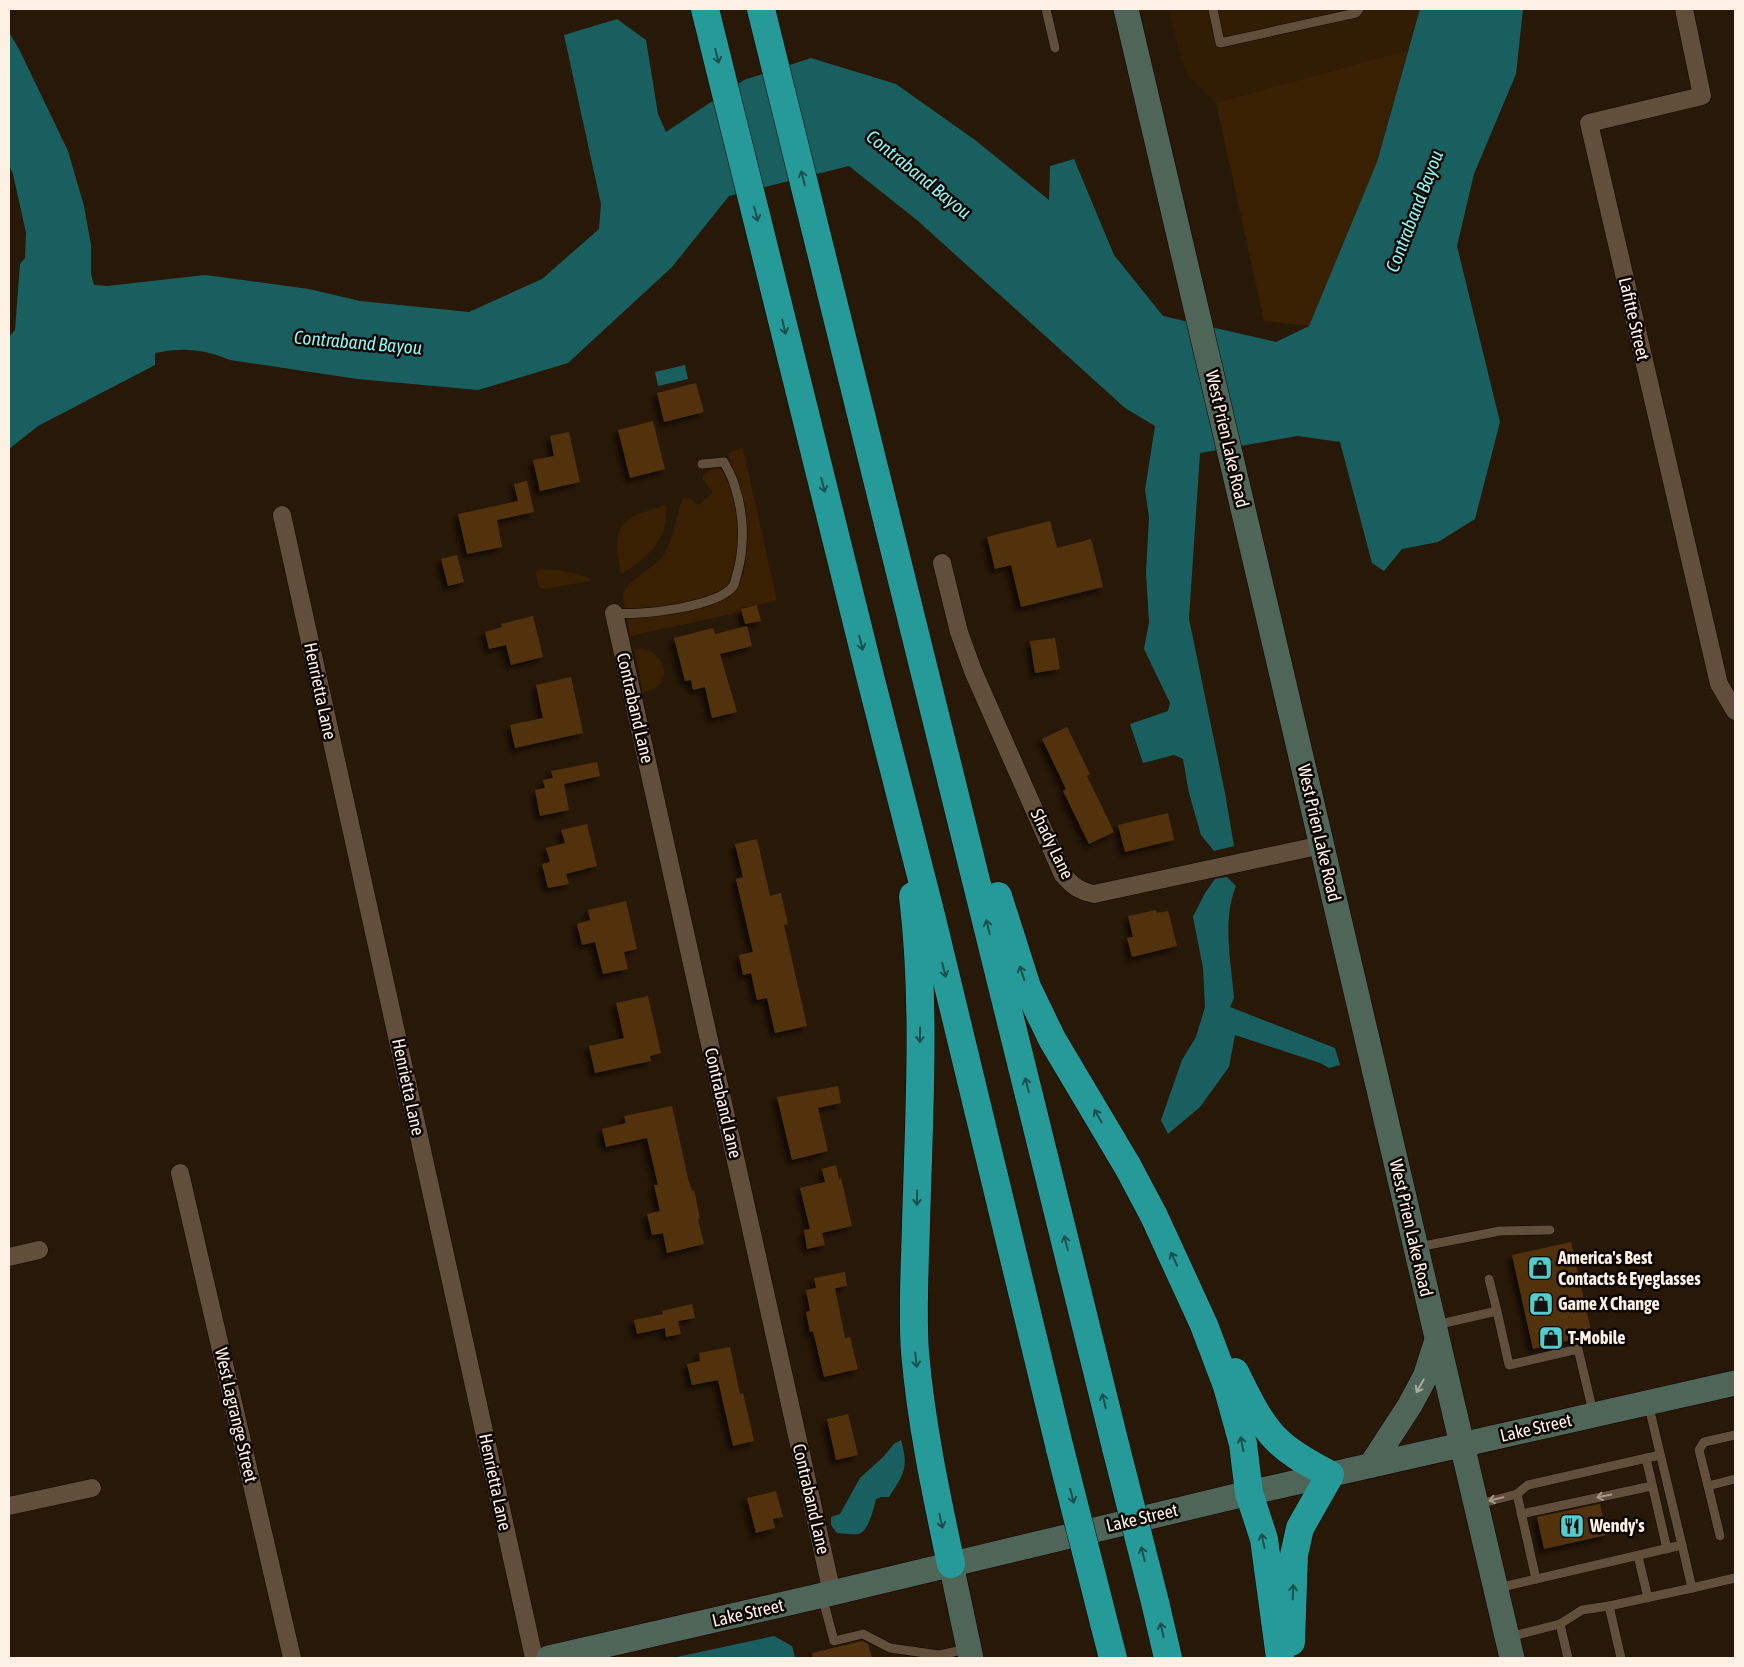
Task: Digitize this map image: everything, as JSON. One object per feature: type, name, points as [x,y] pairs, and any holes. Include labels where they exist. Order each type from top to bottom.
[{"type":"highway","points":[[705,9],[931,915],[1060,1449],[1113,1658]]},
{"type":"highway","points":[[761,9],[1168,1658]]},
{"type":"highway","points":[[936,719],[1027,987],[1052,1039],[1154,1216],[1192,1298],[1227,1386],[1242,1444],[1249,1493],[1264,1539],[1280,1658]]},
{"type":"highway","points":[[900,795],[913,902],[921,1007],[915,1351],[935,1491],[951,1564]]},
{"type":"highway","points":[[1192,1298],[1256,1413],[1278,1441],[1297,1456],[1330,1475],[1300,1528],[1294,1555],[1290,1658]]},
{"type":"street","name":"West Prien Lake Road","points":[[1126,9],[1509,1648]]},
{"type":"street","name":"Lafitte Street","points":[[1684,9],[1702,96],[1589,123],[1719,684],[1735,711]]},
{"type":"street","name":"Henrietta Lane","points":[[282,515],[534,1658]]},
{"type":"street","name":"Shady Lane","points":[[942,563],[959,632],[973,671],[1063,875],[1073,887],[1083,892],[1094,894],[1322,845]]},
{"type":"street","name":"Contraband Lane","points":[[614,613],[827,1594]]},
{"type":"street","name":"West Lagrange Street","points":[[180,1173],[292,1658]]},
{"type":"street","points":[[9,1256],[40,1250]]},
{"type":"street","points":[[1371,1465],[1406,1412],[1425,1377],[1435,1333]]},
{"type":"street","name":"Lake Street","points":[[549,1658],[620,1650],[827,1594],[951,1564],[1249,1493],[1735,1384]]},
{"type":"street","points":[[9,1506],[92,1488]]},
{"type":"street","points":[[951,1564],[970,1654]]},
{"type":"lane","points":[[1046,9],[1056,48]]},
{"type":"lane","points":[[1213,9],[1220,43],[1356,13],[1358,9]]},
{"type":"lane","points":[[614,613],[642,613],[706,602],[721,596],[734,585],[740,561],[743,525],[735,487],[724,462],[702,464]]},
{"type":"lane","points":[[1415,1248],[1500,1231],[1550,1230]]},
{"type":"lane","points":[[1489,1280],[1509,1365],[1578,1349],[1593,1415]]},
{"type":"lane","points":[[1435,1333],[1496,1311]]},
{"type":"lane","points":[[1648,1403],[1692,1588]]},
{"type":"lane","points":[[1720,1536],[1699,1450],[1704,1442],[1735,1435]]},
{"type":"lane","points":[[1475,1504],[1517,1494],[1528,1485],[1660,1455]]},
{"type":"lane","points":[[1646,1458],[1667,1549]]},
{"type":"lane","points":[[1708,1486],[1735,1479]]},
{"type":"lane","points":[[1521,1514],[1652,1486]]},
{"type":"lane","points":[[1517,1494],[1536,1579]]},
{"type":"lane","points":[[1495,1589],[1682,1545]]},
{"type":"lane","points":[[1638,1556],[1648,1598]]},
{"type":"lane","points":[[1509,1648],[1560,1624],[1582,1610],[1648,1598],[1735,1578]]},
{"type":"lane","points":[[827,1594],[834,1641],[863,1634],[890,1648],[940,1655],[970,1654]]},
{"type":"lane","points":[[1609,1606],[1621,1658]]},
{"type":"lane","points":[[1560,1624],[1568,1658]]},
{"type":"shaded area","points":[[1168,9],[1420,9],[1408,50],[1216,103],[1186,74]]},
{"type":"shaded area","points":[[1408,50],[1377,162],[1309,326],[1264,321],[1216,103]]},
{"type":"shaded area","points":[[743,448],[777,601],[740,608],[741,612],[630,636],[627,619],[712,604],[731,595],[744,574],[746,514],[728,453]]},
{"type":"shaded area","points":[[719,468],[730,482],[738,507],[740,529],[738,556],[731,581],[716,596],[706,599],[625,612],[623,596],[625,590],[663,556],[670,542],[683,498],[691,499],[699,505],[713,492],[703,480],[703,475],[710,470]]},
{"type":"shaded area","points":[[665,505],[667,508],[665,523],[660,539],[645,556],[621,574],[617,542],[621,528],[632,517]]},
{"type":"shaded area","points":[[540,569],[576,574],[588,578],[589,581],[545,589],[540,588],[536,572]]},
{"type":"shaded area","points":[[634,649],[650,651],[659,659],[663,667],[663,680],[659,685],[643,693]]},
{"type":"water","name":"Contraband Bayou","points":[[1420,9],[1523,9],[1516,74],[1474,174],[1457,246],[1500,422],[1475,519],[1438,542],[1402,549],[1384,571],[1372,563],[1340,442],[1298,436],[1200,453],[1189,619],[1234,846],[1214,851],[1201,835],[1189,793],[1183,759],[1174,755],[1143,763],[1130,724],[1168,711],[1170,703],[1144,649],[1149,622],[1146,573],[1149,517],[1145,490],[1155,426],[1125,408],[918,221],[849,166],[729,196],[672,267],[568,363],[478,390],[357,379],[230,360],[202,351],[165,351],[155,353],[155,365],[38,426],[9,449],[9,337],[15,330],[20,264],[25,258],[26,233],[13,174],[9,165],[9,34],[19,49],[68,151],[84,206],[91,245],[91,274],[94,285],[107,286],[205,275],[309,289],[360,301],[469,312],[542,279],[599,229],[601,204],[564,35],[617,19],[646,40],[658,114],[666,132],[744,80],[811,58],[896,84],[975,140],[1049,200],[1050,166],[1074,159],[1114,255],[1163,316],[1276,342],[1309,326],[1377,162]]},
{"type":"water","points":[[685,365],[688,379],[658,386],[655,372]]},
{"type":"water","points":[[1227,877],[1236,886],[1229,913],[1228,927],[1234,998],[1230,1007],[1335,1048],[1340,1065],[1329,1068],[1320,1063],[1235,1035],[1229,1067],[1200,1107],[1168,1134],[1161,1120],[1182,1060],[1196,1037],[1205,1007],[1203,968],[1193,917],[1205,893],[1215,879]]},
{"type":"water","points":[[901,1440],[905,1457],[904,1470],[889,1497],[876,1499],[870,1520],[862,1533],[837,1533],[831,1525],[831,1517],[840,1514],[860,1478],[894,1444]]},
{"type":"water","points":[[774,1636],[792,1646],[795,1658],[672,1658]]},
{"type":"building","points":[[696,383],[704,412],[664,422],[657,393]]},
{"type":"building","points":[[653,421],[665,469],[630,478],[618,430]]},
{"type":"building","points":[[569,432],[580,482],[540,491],[533,460],[554,456],[550,436]]},
{"type":"building","points":[[527,481],[534,512],[497,520],[502,547],[467,554],[458,514],[518,501],[514,484]]},
{"type":"building","points":[[1050,521],[1057,548],[1091,539],[1103,587],[1021,607],[1011,565],[995,569],[987,537]]},
{"type":"building","points":[[457,555],[464,582],[448,586],[441,559]]},
{"type":"building","points":[[757,605],[761,621],[745,624],[741,609]]},
{"type":"building","points":[[533,616],[543,657],[511,665],[506,645],[489,649],[485,632],[502,627],[501,624]]},
{"type":"building","points":[[747,626],[752,646],[720,654],[737,712],[712,718],[705,687],[693,690],[691,680],[685,681],[674,638],[713,628],[715,634]]},
{"type":"building","points":[[1055,638],[1060,669],[1035,673],[1030,641]]},
{"type":"building","points":[[571,677],[583,733],[515,748],[510,725],[543,718],[536,685]]},
{"type":"building","points":[[1067,727],[1090,774],[1087,776],[1114,832],[1089,844],[1063,791],[1066,789],[1042,739]]},
{"type":"building","points":[[597,762],[600,776],[564,784],[569,810],[540,816],[535,790],[545,788],[543,780],[553,778],[551,771]]},
{"type":"building","points":[[1168,813],[1174,840],[1125,852],[1118,825]]},
{"type":"building","points":[[587,824],[597,866],[566,874],[569,884],[548,888],[542,864],[550,862],[546,848],[565,843],[561,830]]},
{"type":"building","points":[[757,839],[770,896],[781,893],[788,924],[784,925],[807,1026],[775,1033],[767,998],[757,1000],[751,973],[743,975],[739,955],[753,952],[736,879],[743,877],[735,844]]},
{"type":"building","points":[[626,901],[637,949],[624,952],[628,969],[603,974],[595,942],[582,945],[577,924],[590,920],[588,910]]},
{"type":"building","points":[[1156,910],[1157,913],[1168,911],[1177,946],[1132,957],[1127,938],[1133,937],[1128,916]]},
{"type":"building","points":[[648,996],[661,1053],[650,1056],[651,1061],[595,1073],[589,1046],[624,1038],[616,1003]]},
{"type":"building","points":[[838,1086],[841,1103],[818,1108],[828,1151],[792,1160],[777,1097]]},
{"type":"building","points":[[672,1106],[688,1178],[692,1191],[694,1190],[704,1244],[667,1253],[663,1233],[652,1235],[647,1214],[660,1211],[654,1185],[658,1185],[647,1138],[606,1147],[602,1129],[626,1123],[624,1116]]},
{"type":"building","points":[[836,1165],[839,1179],[841,1178],[852,1226],[822,1233],[825,1245],[807,1249],[804,1230],[810,1229],[800,1188],[825,1182],[822,1169]]},
{"type":"building","points":[[1571,1242],[1592,1335],[1533,1349],[1512,1255]]},
{"type":"building","points":[[845,1272],[847,1286],[835,1288],[845,1338],[850,1337],[858,1369],[824,1377],[813,1331],[810,1332],[806,1312],[810,1311],[806,1290],[816,1288],[814,1278]]},
{"type":"building","points":[[692,1304],[695,1318],[678,1321],[681,1334],[666,1337],[665,1328],[637,1334],[634,1320],[663,1314],[662,1311]]},
{"type":"building","points":[[730,1347],[740,1394],[743,1393],[754,1441],[733,1446],[718,1380],[692,1385],[687,1364],[700,1361],[699,1353]]},
{"type":"building","points":[[848,1414],[858,1455],[836,1460],[827,1419]]},
{"type":"building","points":[[776,1491],[783,1517],[773,1519],[775,1528],[756,1533],[747,1498]]},
{"type":"building","name":"Wendy's","points":[[1600,1504],[1607,1535],[1544,1549],[1537,1517]]},
{"type":"building","points":[[862,1641],[868,1644],[872,1658],[813,1658],[812,1653]]},
{"type":"place","name":"America's Best Contacts & Eyeglasses","points":[[1540,1268]]},
{"type":"place","name":"Game X Change","points":[[1541,1304]]},
{"type":"place","name":"T-Mobile","points":[[1551,1338]]},
{"type":"place","name":"Wendy's","points":[[1572,1526]]}]
